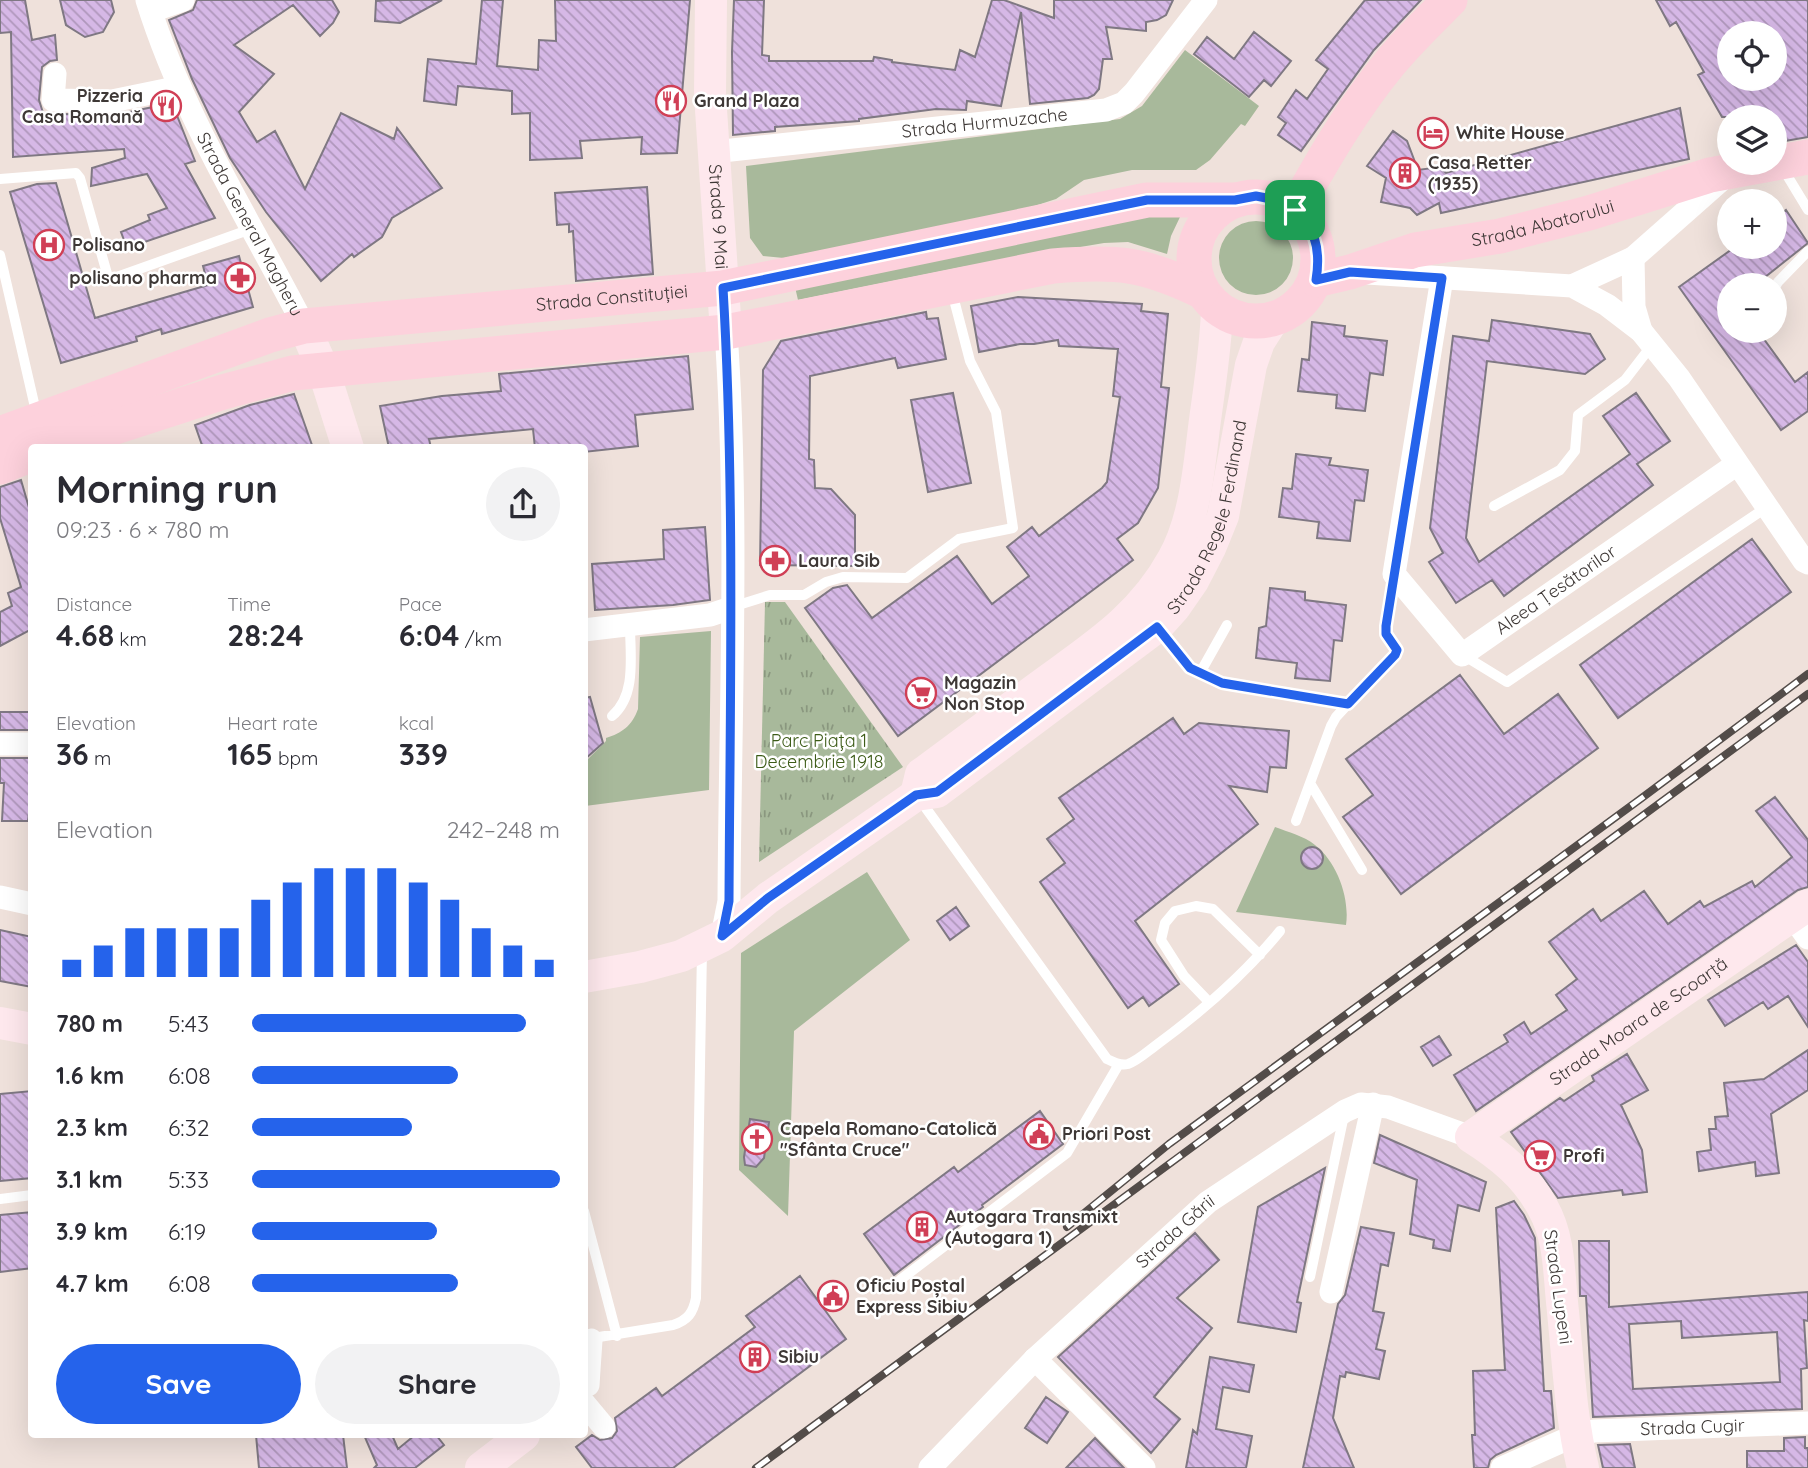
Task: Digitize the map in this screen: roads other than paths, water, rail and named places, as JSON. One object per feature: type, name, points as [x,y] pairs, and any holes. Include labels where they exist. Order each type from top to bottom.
[{"type":"main road","points":[[1295,210],[1326,154],[1372,86],[1391,61],[1450,0]]},
{"type":"main road","name":"Strada Abatorului","points":[[1316,280],[1350,272],[1415,250],[1500,236],[1589,213],[1717,174]]},
{"type":"main road","points":[[1256,196],[1276,200],[1295,210],[1308,224],[1316,242],[1319,261],[1316,280],[1306,298],[1291,311],[1273,320],[1254,322],[1234,318],[1209,300],[1194,270],[1194,248],[1202,228],[1216,211],[1235,200],[1256,196]]},
{"type":"main road","name":"Strada Constituției","points":[[41,438],[270,335],[304,326],[723,288],[1147,200],[1235,200]]},
{"type":"main road","name":"Strada Constituției","points":[[0,434],[41,438],[293,373],[726,332],[1054,266],[1098,263],[1137,266],[1169,275],[1209,300]]},
{"type":"main road","points":[[0,467],[28,456]]},
{"type":"street","points":[[149,5],[183,0]]},
{"type":"street","name":"Strada 9 Mai","points":[[711,0],[710,95],[726,332],[731,461],[729,901],[712,941]]},
{"type":"street","name":"Strada Hurmuzache","points":[[713,152],[1106,110],[1124,103],[1134,93],[1206,0]]},
{"type":"street","name":"Strada General Magheru","points":[[149,5],[180,87],[219,171],[304,326],[323,369],[347,444]]},
{"type":"street","points":[[55,75],[53,100],[112,101],[180,87]]},
{"type":"street","name":"Strada Abatorului","points":[[1572,286],[1633,258],[1727,175]]},
{"type":"street","points":[[1633,258],[1634,307],[1647,338]]},
{"type":"street","name":"Strada Abatorului","points":[[1350,272],[1572,286],[1607,305],[1647,338],[1679,378],[1808,563]]},
{"type":"street","points":[[1442,278],[1394,574],[1462,655]]},
{"type":"street","name":"Strada Regele Ferdinand","points":[[916,795],[921,774],[1102,642],[1144,602],[1162,578],[1175,556],[1185,529],[1197,480],[1216,335],[1209,300]]},
{"type":"street","name":"Strada Regele Ferdinand","points":[[588,976],[681,956],[712,941],[768,898],[916,795],[937,792],[1157,627],[1193,581],[1223,516],[1251,365],[1259,342],[1273,320]]},
{"type":"street","name":"Aleea Țesătorilor","points":[[1462,655],[1737,464]]},
{"type":"street","points":[[588,630],[709,615],[731,608]]},
{"type":"street","points":[[0,744],[28,744]]},
{"type":"street","points":[[0,897],[28,903]]},
{"type":"street","name":"Strada Moara de Scoarță","points":[[1471,1137],[1803,920]]},
{"type":"street","points":[[0,1023],[28,1028]]},
{"type":"street","name":"Strada Gării","points":[[930,1468],[1035,1359],[1208,1202],[1345,1111],[1361,1104],[1373,1104]]},
{"type":"street","points":[[1331,1292],[1373,1104],[1471,1137]]},
{"type":"street","name":"Strada Lupeni","points":[[1471,1137],[1514,1168],[1543,1208],[1552,1226],[1576,1435],[1583,1468]]},
{"type":"street","points":[[588,1342],[588,1381]]},
{"type":"street","points":[[1035,1359],[1144,1468]]},
{"type":"street","points":[[588,1398],[604,1427]]},
{"type":"street","name":"Strada Cugir","points":[[1502,1468],[1576,1435],[1594,1431],[1808,1423]]},
{"type":"street","points":[[481,1468],[520,1438]]},
{"type":"lane","points":[[1794,160],[1808,209]]},
{"type":"lane","points":[[0,179],[76,173],[80,178],[108,277],[114,278],[251,229]]},
{"type":"lane","points":[[1787,273],[1808,251]]},
{"type":"lane","points":[[0,255],[41,438]]},
{"type":"lane","points":[[731,608],[770,594],[804,595],[826,582],[843,578],[907,578],[960,539],[1013,528],[996,412],[970,361],[950,286]]},
{"type":"lane","points":[[1494,506],[1560,470],[1575,452],[1578,415],[1625,380],[1647,338]]},
{"type":"lane","points":[[8,349],[21,346]]},
{"type":"lane","points":[[1462,655],[1507,682],[1767,507]]},
{"type":"lane","points":[[1296,821],[1335,717],[1397,650],[1386,634],[1394,574]]},
{"type":"lane","points":[[612,716],[619,710],[627,695],[631,674],[630,625]]},
{"type":"lane","points":[[1200,673],[1227,625]]},
{"type":"lane","points":[[1157,627],[1190,668],[1222,683],[1348,704]]},
{"type":"lane","points":[[1310,783],[1362,870]]},
{"type":"lane","points":[[916,795],[1107,1059],[1119,1064],[1127,1064],[1139,1058],[1209,1002],[1260,955],[1280,931]]},
{"type":"lane","points":[[1209,1002],[1184,976],[1161,940],[1165,923],[1175,911],[1196,906],[1213,909],[1260,955]]},
{"type":"lane","points":[[588,1342],[673,1325],[685,1321],[694,1311],[712,941]]},
{"type":"lane","points":[[900,1280],[1068,1153],[1119,1064]]},
{"type":"lane","points":[[1310,1277],[1345,1111]]},
{"type":"lane","points":[[0,1199],[28,1196]]},
{"type":"lane","points":[[588,1226],[617,1336]]},
{"type":"railway","points":[[1067,1227],[1169,1144],[1808,674]]},
{"type":"railway","points":[[756,1468],[1808,694]]},
{"type":"place","name":"Grand Plaza","points":[[671,101]]},
{"type":"place","name":"Pizzeria Casa Romană","points":[[166,106]]},
{"type":"place","name":"White House","points":[[1433,133]]},
{"type":"place","name":"Casa Retter (1935)","points":[[1405,173]]},
{"type":"place","name":"Polisano","points":[[49,245]]},
{"type":"place","name":"polisano pharma","points":[[240,278]]},
{"type":"place","name":"Laura Sib","points":[[775,561]]},
{"type":"place","name":"Magazin Non Stop","points":[[921,693]]},
{"type":"place","name":"Priori Post","points":[[1039,1134]]},
{"type":"place","name":"Capela Romano-Catolică \"Sfânta Cruce\"","points":[[757,1139]]},
{"type":"place","name":"Profi","points":[[1540,1156]]},
{"type":"place","name":"Autogara Transmixt (Autogara 1)","points":[[922,1227]]},
{"type":"place","name":"Oficiu Poștal Express Sibiu","points":[[833,1296]]},
{"type":"place","name":"Sibiu","points":[[755,1357]]},
{"type":"park label","name":"Parc Piața 1 Decembrie 1918","points":[[819,751]]}]
